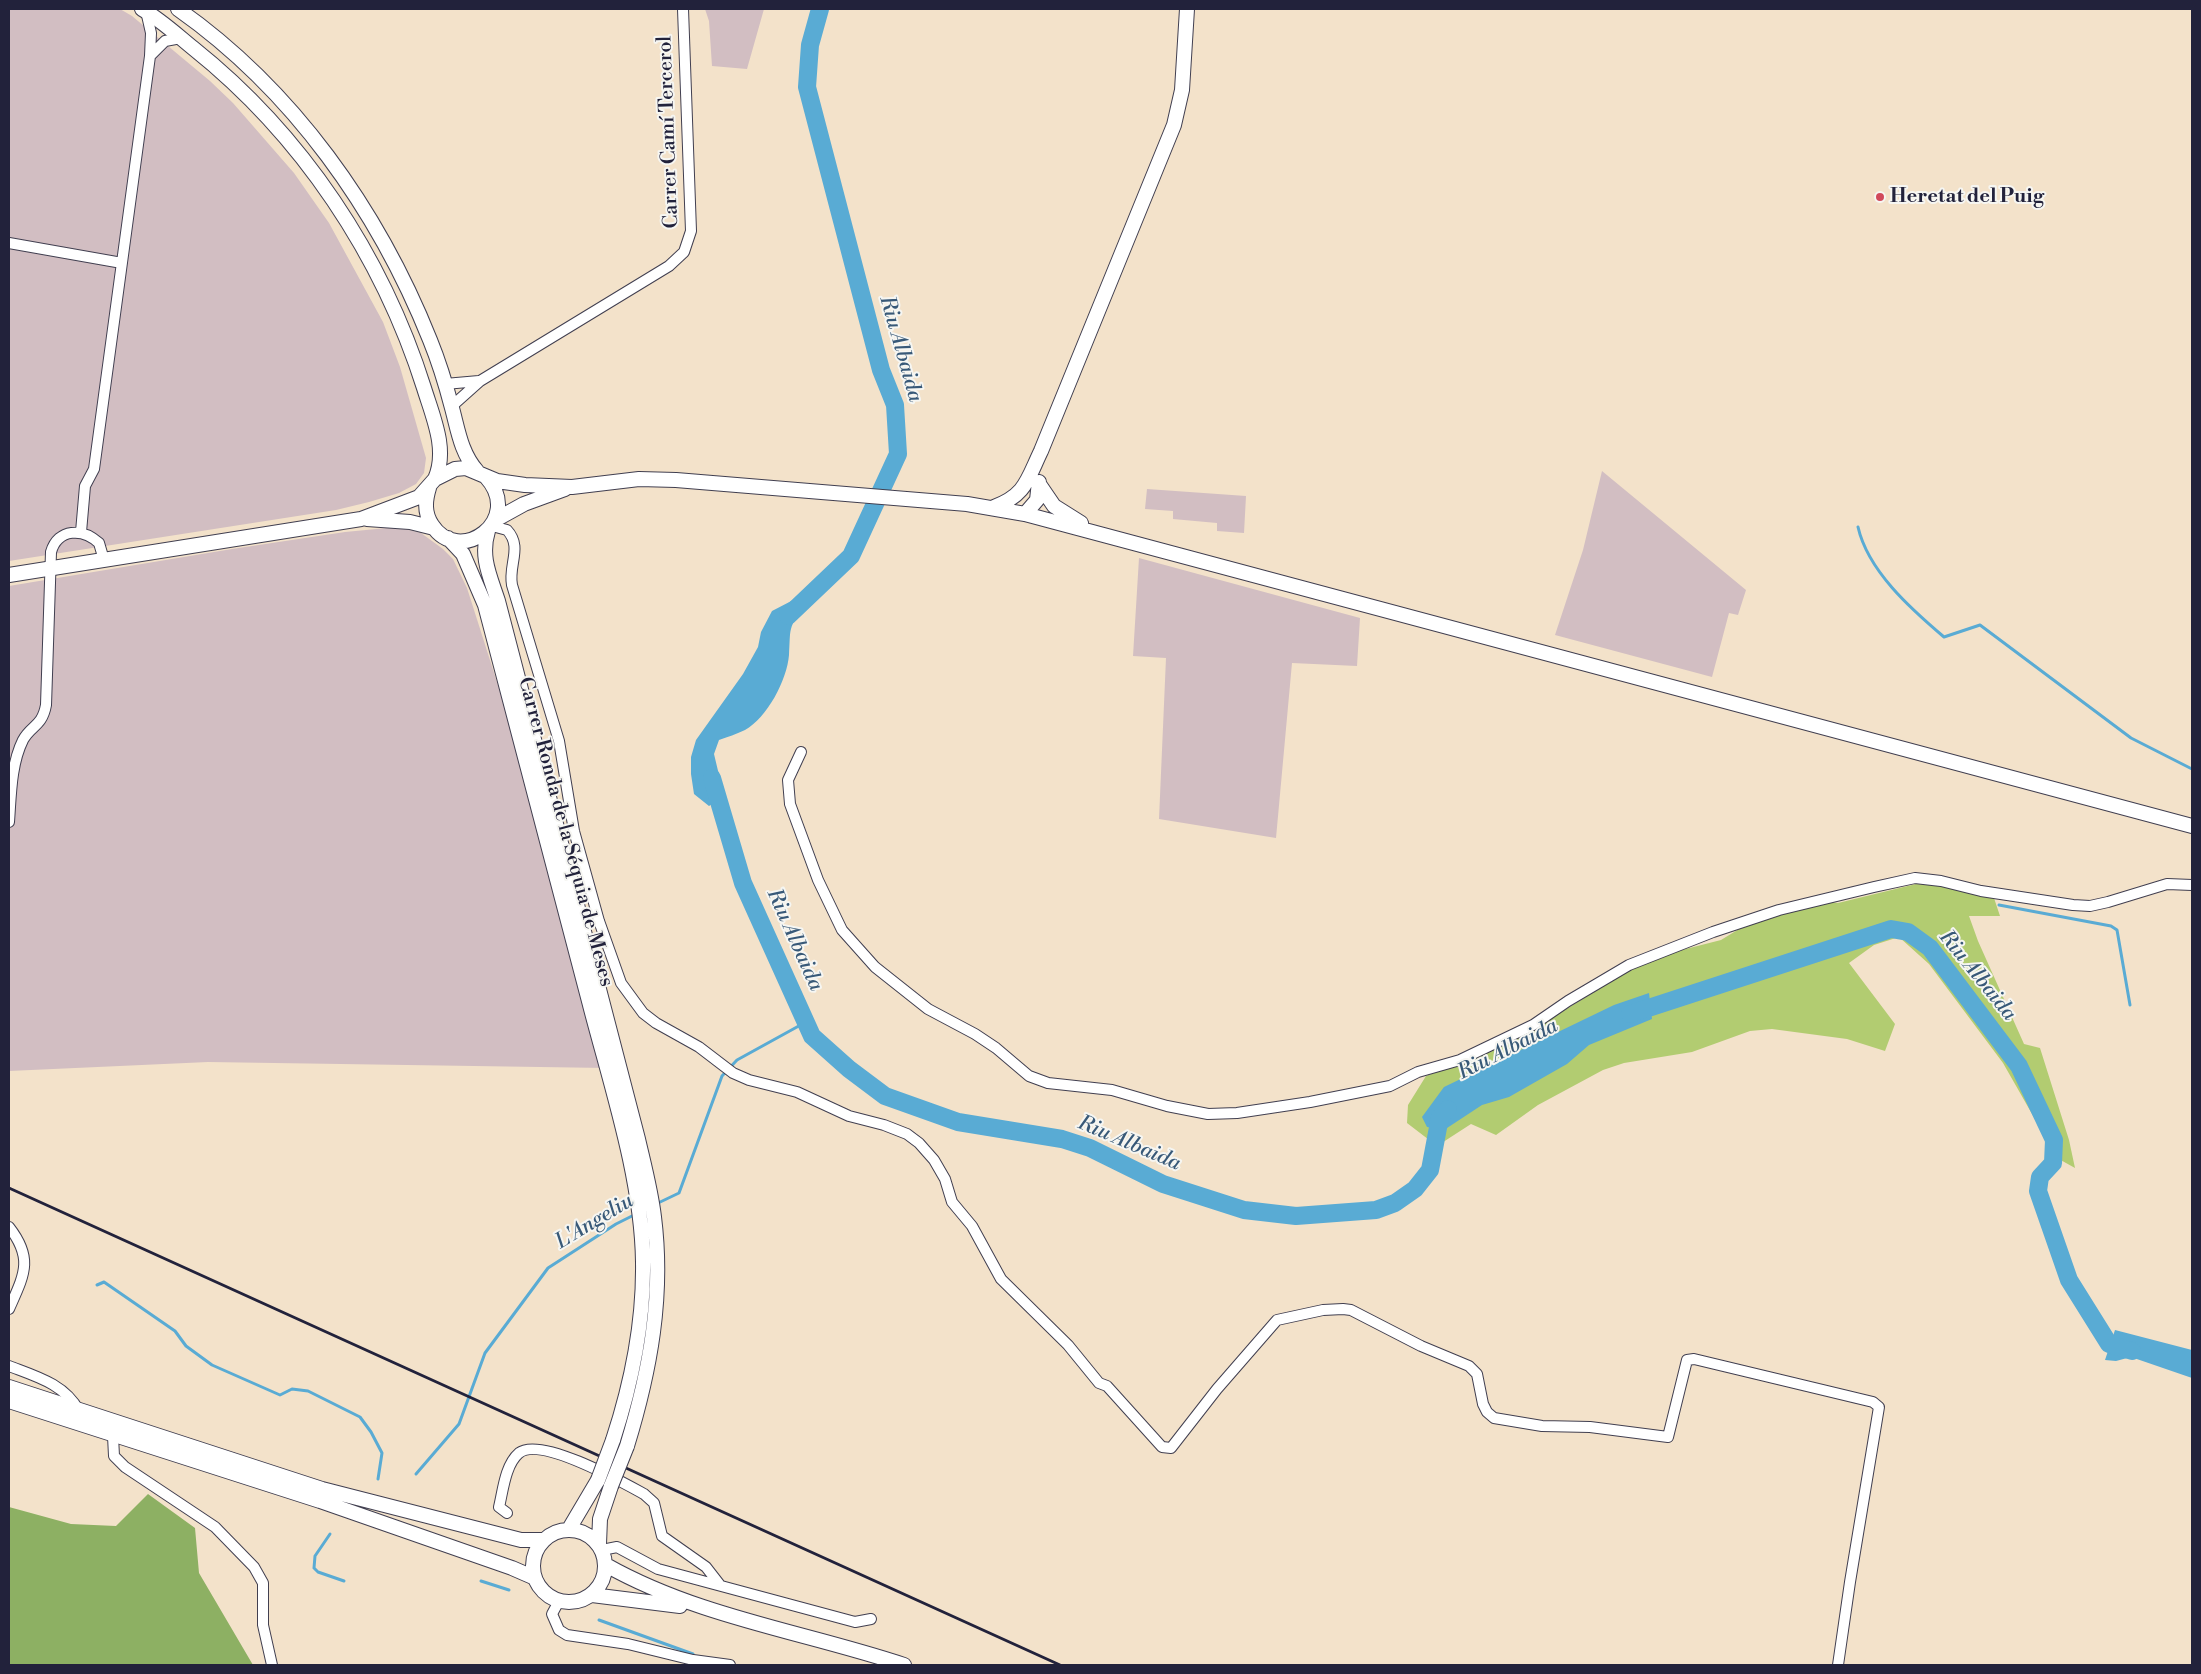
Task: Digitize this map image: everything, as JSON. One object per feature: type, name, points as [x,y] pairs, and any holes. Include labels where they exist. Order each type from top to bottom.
[{"type":"main road","points":[[178,9],[232,52],[269,88],[318,142],[354,193],[394,261],[420,314],[445,384],[463,449],[481,474],[492,484],[499,502],[492,526]]},
{"type":"main road","points":[[1025,514],[1019,496],[1041,450],[1174,125],[1182,90],[1187,9]]},
{"type":"main road","points":[[144,10],[220,69],[250,98],[286,138],[338,207],[366,253],[401,326],[430,405],[442,458],[432,484],[426,509],[434,528]]},
{"type":"main road","points":[[1025,514],[1037,500],[1041,450]]},
{"type":"main road","points":[[9,575],[361,519],[409,502],[454,469],[481,474],[497,481],[525,484],[572,487],[639,479],[712,483],[967,504],[1025,514],[1102,534],[2192,826]]},
{"type":"main road","points":[[1039,484],[1054,506],[1102,534]]},
{"type":"main road","points":[[361,519],[410,522],[434,528],[448,538],[465,541],[481,536],[524,504],[572,487]]},
{"type":"main road","points":[[993,507],[1013,499],[1021,491]]},
{"type":"main road","name":"Carrer Ronda de la Séquia de Meses","points":[[492,526],[483,550],[485,560],[503,621],[638,1139],[654,1217],[657,1255],[655,1319],[650,1360],[626,1446],[600,1519],[601,1547]]},
{"type":"main road","name":"Carrer Ronda de la Séquia de Meses","points":[[448,538],[462,554],[485,605],[625,1145],[637,1203],[643,1262],[643,1300],[636,1357],[613,1440],[598,1480],[569,1529]]},
{"type":"main road","points":[[9,1387],[322,1489],[521,1540],[544,1540]]},
{"type":"main road","points":[[9,1401],[320,1501],[512,1568],[535,1578]]},
{"type":"main road","points":[[592,1595],[600,1586],[606,1565],[601,1547],[591,1536],[580,1531],[569,1529],[551,1534],[544,1540],[534,1558],[535,1578],[549,1596],[560,1601],[576,1601],[592,1595],[635,1598],[710,1610]]},
{"type":"main road","points":[[606,1565],[640,1584],[710,1610],[857,1650],[904,1665]]},
{"type":"street","name":"Carrer Camí Tercerol","points":[[452,406],[480,380],[669,266],[684,252],[691,231],[683,9]]},
{"type":"street","points":[[81,532],[85,486],[94,469],[150,56],[151,33],[144,10]]},
{"type":"street","points":[[150,56],[165,42],[181,38]]},
{"type":"street","points":[[9,243],[122,263]]},
{"type":"street","name":"Carrer Camí Tercerol","points":[[445,384],[480,380]]},
{"type":"street","points":[[492,526],[507,530],[516,542],[510,575],[512,585],[559,741],[571,817],[586,875],[610,957],[621,983],[643,1013],[656,1023],[699,1047],[733,1073],[797,1092],[849,1116],[884,1125],[907,1134],[919,1143],[934,1160],[945,1179],[952,1202],[972,1226],[1001,1279],[1068,1345],[1099,1382],[1107,1386],[1162,1448],[1171,1448],[1216,1389],[1277,1320],[1323,1310],[1351,1310],[1421,1346],[1469,1366],[1477,1374],[1483,1404],[1487,1412],[1494,1418],[1542,1426],[1590,1427],[1668,1437],[1687,1360],[1694,1359],[1873,1402],[1879,1407],[1838,1665]]},
{"type":"street","points":[[9,822],[16,760],[23,738],[38,725],[46,705],[51,552],[57,540],[66,534],[81,532],[94,538],[99,543],[104,560]]},
{"type":"street","points":[[800,752],[788,780],[790,804],[818,880],[842,930],[876,968],[928,1009],[975,1034],[996,1048],[1029,1076],[1048,1083],[1112,1090],[1167,1106],[1208,1114],[1237,1113],[1310,1102],[1390,1086],[1418,1072],[1460,1060],[1533,1025],[1568,1001],[1628,965],[1713,932],[1779,910],[1874,887],[1915,878],[1941,880],[1981,891],[2090,906],[2167,884],[2192,885]]},
{"type":"street","points":[[9,1227],[21,1242],[25,1263],[21,1282],[9,1309]]},
{"type":"street","points":[[9,1366],[61,1389],[74,1401],[79,1411]]},
{"type":"street","points":[[113,1436],[114,1456],[125,1467],[215,1527],[254,1566],[263,1583],[263,1625],[272,1665]]},
{"type":"street","points":[[507,1513],[499,1507],[506,1479],[516,1456],[520,1452],[532,1449],[563,1456],[644,1494],[654,1503],[662,1536],[706,1567],[720,1584]]},
{"type":"street","points":[[601,1547],[622,1549],[639,1561],[658,1569],[720,1584],[855,1622],[871,1619]]},
{"type":"street","points":[[560,1601],[552,1614],[559,1630],[568,1635],[628,1644],[693,1660],[730,1665]]},
{"type":"shaded area","points":[[9,9],[120,9],[132,16],[210,81],[233,103],[294,173],[329,223],[383,322],[400,367],[426,458],[424,473],[416,484],[399,493],[336,510],[9,561]]},
{"type":"shaded area","points":[[705,9],[764,9],[747,69],[712,66],[709,21]]},
{"type":"shaded area","points":[[1602,471],[1746,590],[1738,615],[1729,613],[1712,677],[1555,635],[1583,550]]},
{"type":"shaded area","points":[[1147,489],[1246,496],[1244,533],[1217,531],[1217,523],[1173,519],[1173,511],[1145,509]]},
{"type":"shaded area","points":[[397,527],[421,533],[443,549],[453,559],[467,588],[563,889],[607,1068],[208,1062],[9,1071],[9,586],[232,549],[345,532]]},
{"type":"shaded area","points":[[1139,558],[1360,618],[1357,666],[1292,663],[1276,838],[1159,819],[1166,658],[1133,656]]},
{"type":"green space","points":[[1916,884],[1936,885],[1994,898],[2000,916],[1969,916],[1978,941],[2024,1044],[2040,1048],[2069,1140],[2075,1168],[2048,1153],[2044,1135],[2003,1063],[1929,964],[1899,937],[1874,945],[1849,963],[1895,1024],[1885,1051],[1847,1039],[1772,1029],[1750,1031],[1692,1052],[1624,1063],[1603,1070],[1538,1105],[1496,1135],[1471,1124],[1437,1146],[1407,1123],[1408,1105],[1426,1076],[1485,1054],[1524,1035],[1635,967],[1670,953],[1721,940],[1744,926],[1803,908],[1828,902],[1838,903]]},
{"type":"green space","points":[[148,1494],[195,1528],[199,1573],[253,1665],[9,1665],[9,1507],[71,1524],[116,1526]]},
{"type":"water","points":[[799,597],[806,606],[791,629],[789,655],[780,687],[768,708],[753,724],[745,730],[719,740],[714,754],[724,796],[709,806],[694,794],[691,757],[696,740],[743,674],[758,647],[761,632],[772,611]]},
{"type":"water","points":[[1649,993],[1652,1019],[1589,1045],[1567,1064],[1509,1097],[1482,1105],[1444,1130],[1427,1127],[1422,1117],[1444,1087],[1614,1005]]},
{"type":"water","points":[[2115,1330],[2192,1350],[2192,1378],[2131,1357],[2116,1361],[2105,1360]]},
{"type":"waterway","name":"Riu Albaida","points":[[788,616],[851,556],[898,454],[895,405],[881,370],[807,87],[810,45],[820,9]]},
{"type":"waterway","points":[[1858,527],[1863,543],[1881,574],[1892,588],[1944,637],[1980,625],[2131,738],[2192,769]]},
{"type":"waterway","name":"Riu Albaida","points":[[712,778],[743,883],[812,1036],[849,1069],[885,1096],[958,1122],[1062,1139],[1090,1148],[1163,1184],[1244,1210],[1296,1216],[1376,1210],[1395,1203],[1415,1189],[1430,1170],[1440,1117],[1448,1109]]},
{"type":"waterway","points":[[1999,905],[2111,926],[2117,930],[2130,1005]]},
{"type":"waterway","name":"Riu Albaida","points":[[1630,1014],[1891,929],[1908,932],[1930,948],[2019,1066],[2054,1140],[2053,1163],[2040,1177],[2038,1191],[2069,1280],[2109,1344],[2132,1351]]},
{"type":"waterway","name":"L'Angeliu","points":[[656,1204],[679,1193],[722,1076],[737,1060],[806,1022]]},
{"type":"waterway","name":"L'Angeliu","points":[[416,1474],[459,1424],[485,1353],[548,1268],[616,1224],[634,1215]]},
{"type":"waterway","points":[[97,1285],[104,1282],[175,1331],[186,1346],[212,1365],[280,1395],[292,1389],[308,1391],[360,1417],[371,1432],[382,1453],[378,1479]]},
{"type":"waterway","points":[[330,1534],[315,1556],[314,1568],[318,1572],[344,1581]]},
{"type":"waterway","points":[[481,1581],[509,1590]]},
{"type":"waterway","points":[[599,1620],[693,1654]]},
{"type":"railway","points":[[9,1188],[1060,1665]]},
{"type":"place","name":"Heretat del Puig","points":[[1880,197]]}]
